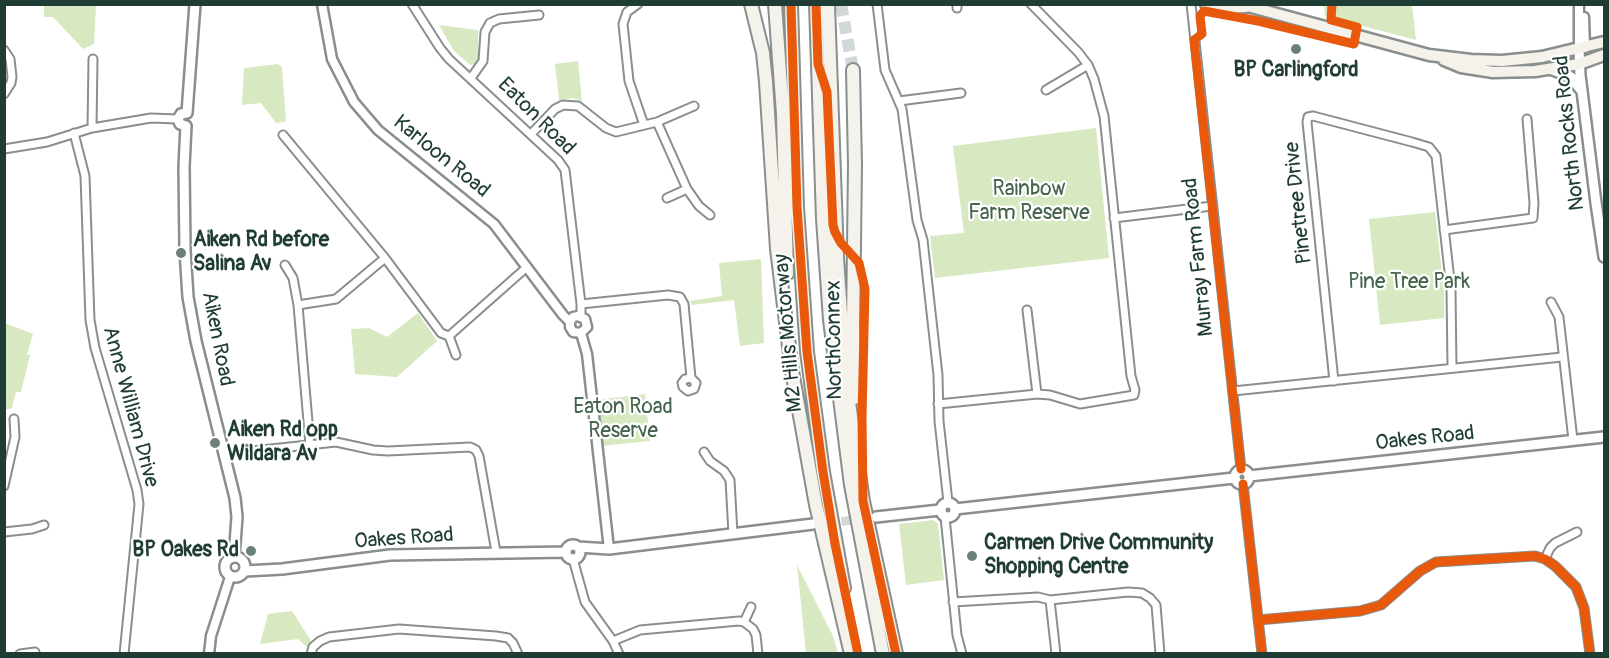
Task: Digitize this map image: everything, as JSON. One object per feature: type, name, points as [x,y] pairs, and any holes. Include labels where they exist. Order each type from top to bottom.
[{"type":"highway","name":"NorthConnex","points":[[751,4],[763,53],[777,249],[792,371]]},
{"type":"highway","points":[[775,4],[783,114],[792,371],[816,505],[851,654]]},
{"type":"highway","name":"M2 Hills Motorway","points":[[791,4],[797,207],[807,352],[826,493],[858,654]]},
{"type":"highway","name":"M2 Hills Motorway","points":[[816,4],[823,219],[832,340],[851,485],[883,654]]},
{"type":"highway","points":[[828,4],[837,258],[852,432],[863,501],[896,654]]},
{"type":"highway","points":[[1206,4],[1227,8],[1243,6],[1429,55],[1461,67],[1493,72],[1550,69],[1582,63],[1605,55]]},
{"type":"highway","points":[[1429,55],[1502,61],[1542,57],[1605,42]]},
{"type":"highway","name":"NorthConnex","points":[[853,70],[855,165],[853,314],[855,392],[863,501]]},
{"type":"main road","points":[[182,116],[195,4]]},
{"type":"main road","name":"North Rocks Road","points":[[1582,49],[1582,93],[1605,257]]},
{"type":"main road","name":"North Rocks Road","points":[[1582,63],[1605,225]]},
{"type":"main road","points":[[1550,69],[1571,77],[1577,82],[1582,93]]},
{"type":"main road","name":"Aiken Road","points":[[182,116],[180,124],[186,126],[184,149],[185,250],[188,297],[196,341],[237,508],[234,556]]},
{"type":"main road","name":"Oakes Road","points":[[1249,476],[1605,437]]},
{"type":"main road","points":[[1241,469],[1249,476],[1243,484],[1238,483],[1234,478],[1237,471],[1241,469]]},
{"type":"main road","points":[[876,517],[943,514],[942,505],[951,506],[1234,478]]},
{"type":"main road","name":"Oakes Road","points":[[245,571],[282,569],[390,555],[495,552],[574,553],[813,524]]},
{"type":"main road","points":[[234,556],[243,560],[245,571],[238,577],[230,577],[225,567],[228,560],[234,556]]},
{"type":"street","name":"Karloon Road","points":[[322,4],[332,59],[354,102],[378,130],[494,224],[562,315],[570,322]]},
{"type":"street","name":"Eaton Road","points":[[412,4],[440,48],[558,160],[565,170],[581,304],[580,316]]},
{"type":"street","points":[[638,4],[627,12],[623,24],[628,76],[644,125]]},
{"type":"street","points":[[877,4],[885,70],[904,118],[917,220],[923,240],[938,375],[938,404],[951,506]]},
{"type":"street","points":[[938,404],[1038,394],[1050,395],[1080,404],[1134,395],[1104,116],[1088,65],[1031,4]]},
{"type":"street","name":"Murray Farm Road","points":[[1191,4],[1241,469]]},
{"type":"street","name":"North Rocks Road","points":[[1579,4],[1582,49]]},
{"type":"street","name":"North Rocks Road","points":[[1582,49],[1584,4]]},
{"type":"street","points":[[471,78],[483,61],[485,32],[490,22],[538,15]]},
{"type":"street","points":[[4,50],[10,59],[12,76],[4,94]]},
{"type":"street","points":[[92,128],[93,59]]},
{"type":"street","points":[[1046,90],[1088,65]]},
{"type":"street","points":[[898,101],[961,93]]},
{"type":"street","points":[[531,134],[555,109],[568,104],[583,109],[612,131],[625,131],[657,122],[694,106]]},
{"type":"street","points":[[4,148],[34,145],[92,128],[151,118],[182,116]]},
{"type":"street","name":"Pinetree Drive","points":[[1334,381],[1308,117],[1391,135],[1429,147],[1436,156],[1451,289],[1452,368]]},
{"type":"street","points":[[1444,230],[1533,218],[1534,203],[1527,119]]},
{"type":"street","points":[[657,122],[687,189],[699,206],[710,215]]},
{"type":"street","name":"Anne William Drive","points":[[74,133],[85,176],[90,320],[95,348],[138,497],[124,654]]},
{"type":"street","points":[[283,135],[385,258],[441,333],[449,336],[456,355]]},
{"type":"street","points":[[667,198],[687,189]]},
{"type":"street","points":[[1114,218],[1212,206]]},
{"type":"street","points":[[297,305],[336,299],[385,258]]},
{"type":"street","points":[[285,265],[293,278],[297,305],[310,445]]},
{"type":"street","points":[[449,336],[527,267]]},
{"type":"street","points":[[581,304],[668,295],[680,297],[684,304],[691,378]]},
{"type":"street","points":[[1551,302],[1558,317],[1573,440]]},
{"type":"street","points":[[1027,310],[1038,394]]},
{"type":"street","points":[[575,316],[580,316],[585,319],[586,330],[581,333],[573,332],[570,322],[575,316]]},
{"type":"street","points":[[581,333],[587,354],[606,549]]},
{"type":"street","points":[[1233,391],[1562,357]]},
{"type":"street","points":[[4,486],[15,437],[14,420]]},
{"type":"street","points":[[224,454],[336,442],[388,452],[470,447],[476,450],[479,456],[495,552]]},
{"type":"street","points":[[704,452],[730,480],[733,534]]},
{"type":"street","points":[[1243,484],[1262,654]]},
{"type":"street","points":[[943,514],[957,635],[962,654]]},
{"type":"street","points":[[4,532],[32,529],[44,525]]},
{"type":"street","points":[[1545,560],[1555,543],[1577,532]]},
{"type":"street","points":[[574,553],[585,602],[613,640],[619,654]]},
{"type":"street","points":[[1258,620],[1360,611],[1380,605],[1420,571],[1436,562],[1527,556],[1545,560],[1571,580],[1580,595],[1584,608],[1590,654]]},
{"type":"street","points":[[209,654],[211,636],[230,577]]},
{"type":"street","points":[[953,602],[1038,597],[1050,600],[1128,592],[1142,593],[1156,606],[1160,654]]},
{"type":"street","points":[[1050,600],[1056,654]]},
{"type":"street","points":[[744,622],[751,607]]},
{"type":"street","points":[[613,640],[640,630],[734,621],[744,622],[756,635],[758,654]]},
{"type":"street","points":[[311,654],[313,647],[329,637],[399,629],[508,638],[518,654]]},
{"type":"street","points":[[20,654],[35,652]]},
{"type":"green space","points":[[44,5],[96,5],[94,44],[83,49],[53,17],[44,17]]},
{"type":"green space","points":[[1324,5],[1412,5],[1416,40],[1325,16]]},
{"type":"green space","points":[[439,25],[478,30],[478,59],[475,64],[470,65],[454,51]]},
{"type":"green space","points":[[578,61],[582,101],[573,98],[559,100],[555,64]]},
{"type":"green space","points":[[278,64],[282,67],[286,121],[276,123],[261,103],[242,105],[244,68]]},
{"type":"green space","name":"Rainbow Farm Reserve","points":[[1096,128],[1109,258],[935,278],[930,236],[964,233],[953,146]]},
{"type":"green space","name":"Pine Tree Park","points":[[1435,212],[1444,291],[1444,318],[1380,325],[1369,219]]},
{"type":"green space","points":[[761,259],[764,343],[740,346],[734,300],[692,305],[690,301],[722,296],[719,263]]},
{"type":"green space","points":[[418,313],[437,341],[397,377],[355,374],[351,329],[369,328],[387,337]]},
{"type":"green space","points":[[5,323],[33,334],[21,392],[16,392],[12,408],[5,410]]},
{"type":"green space","name":"Eaton Road Reserve","points":[[645,394],[650,441],[602,446],[597,400]]},
{"type":"green space","points":[[933,520],[938,524],[944,580],[906,585],[899,524]]},
{"type":"green space","points":[[797,565],[833,636],[838,653],[806,653]]},
{"type":"green space","points":[[292,611],[311,641],[307,647],[298,639],[260,644],[268,614]]},
{"type":"tunnel","points":[[841,4],[853,70]]},
{"type":"tunnel","points":[[828,523],[862,519]]},
{"type":"cycle path","points":[[791,4],[797,207],[807,352],[835,544],[858,654]]},
{"type":"cycle path","points":[[816,4],[818,64],[827,92],[833,225],[841,243],[859,263],[865,289],[863,501],[896,654]]},
{"type":"cycle path","points":[[1241,469],[1194,40],[1202,34],[1200,16],[1204,11],[1258,21],[1354,44],[1357,27],[1331,20],[1332,4]]},
{"type":"cycle path","points":[[1243,484],[1262,654]]},
{"type":"cycle path","points":[[1258,620],[1360,611],[1381,605],[1420,571],[1436,562],[1535,556],[1555,566],[1576,587],[1584,608],[1590,654]]},
{"type":"place","name":"BP Carlingford","points":[[1296,49]]},
{"type":"place","name":"Aiken Rd before Salina Av","points":[[181,253]]},
{"type":"place","name":"Aiken Rd opp Wildara Av","points":[[215,443]]},
{"type":"place","name":"BP Oakes Rd","points":[[251,551]]},
{"type":"place","name":"Carmen Drive Community Shopping Centre","points":[[972,556]]}]
